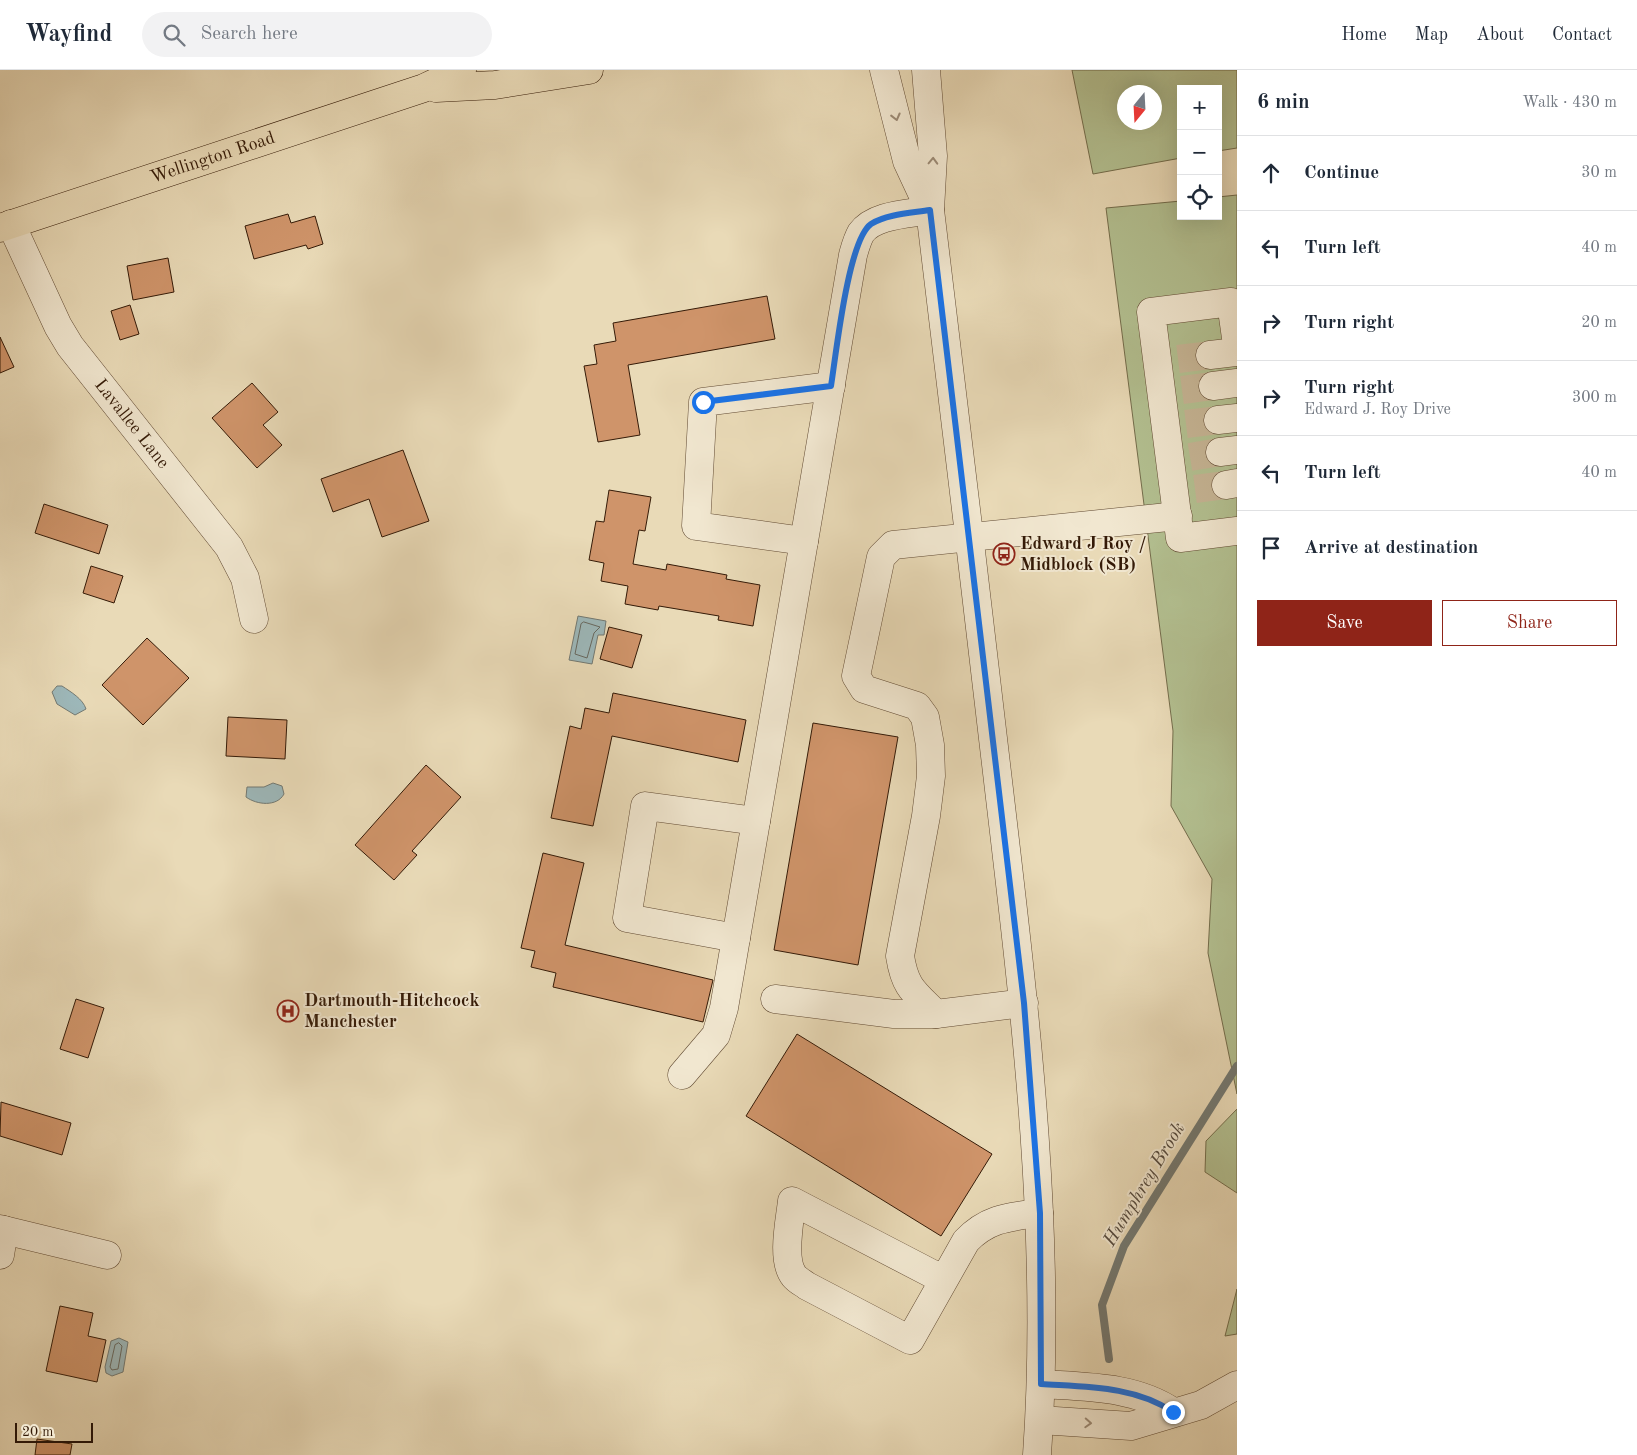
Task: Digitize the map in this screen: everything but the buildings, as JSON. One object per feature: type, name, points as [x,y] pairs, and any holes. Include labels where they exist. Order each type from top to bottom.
[{"type":"main road","name":"Wellington Road","points":[[6,226],[424,88],[462,70]]},
{"type":"main road","name":"Wellington Road","points":[[424,88],[495,85],[589,70]]},
{"type":"street","points":[[884,70],[908,161],[930,210]]},
{"type":"street","points":[[926,70],[933,156],[930,210],[1024,1003],[1040,1213],[1041,1384],[1037,1455]]},
{"type":"street","points":[[682,1076],[716,1036],[724,1008],[853,255],[862,232],[880,219],[930,210]]},
{"type":"street","name":"Lavallee Lane","points":[[6,226],[70,346],[230,547],[245,578],[254,619]]},
{"type":"street","points":[[1210,355],[1237,341],[1231,302],[1152,312],[1168,360],[1172,391],[1180,458],[1182,499],[1180,538],[1237,531]]},
{"type":"street","points":[[804,541],[696,526],[703,402],[831,386]]},
{"type":"street","points":[[936,1014],[908,986],[900,956],[926,816],[930,776],[930,745],[926,717],[917,706],[864,689],[856,676],[881,557],[893,545],[970,537],[1182,499]]},
{"type":"street","points":[[736,938],[627,918],[645,806],[756,822]]},
{"type":"street","points":[[775,999],[894,1014],[936,1014],[1024,1003]]},
{"type":"street","points":[[944,1280],[792,1201],[787,1251],[790,1268],[794,1276],[815,1291],[910,1340],[944,1280],[966,1241],[978,1229],[992,1221],[1040,1213]]},
{"type":"street","points":[[1,1238],[107,1255]]},
{"type":"street","points":[[1041,1384],[1131,1393],[1157,1401],[1173,1412]]},
{"type":"street","points":[[1040,1420],[1131,1426],[1201,1405],[1237,1385]]},
{"type":"green space","points":[[1072,70],[1237,70],[1237,148],[1222,150],[1222,85],[1177,85],[1177,159],[1093,174]]},
{"type":"green space","points":[[1237,195],[1237,1094],[1208,953],[1212,879],[1171,806],[1173,731],[1106,208],[1177,201],[1177,220],[1222,220],[1222,197]]},
{"type":"green space","points":[[1237,1109],[1237,1193],[1205,1172],[1206,1141]]},
{"type":"green space","points":[[1237,1289],[1237,1334],[1225,1336]]},
{"type":"water","points":[[578,616],[606,621],[604,635],[598,635],[592,664],[569,660]]},
{"type":"water","points":[[57,686],[62,686],[76,696],[86,709],[75,715],[57,704],[52,692]]},
{"type":"water","points":[[273,783],[282,786],[284,794],[277,801],[261,803],[246,797],[247,787],[264,787]]},
{"type":"water","points":[[119,1338],[128,1342],[123,1372],[112,1376],[106,1373],[105,1367],[111,1341]]},
{"type":"waterway","name":"Humphrey Brook","points":[[1109,1359],[1102,1305],[1124,1246],[1237,1066]]},
{"type":"tunnel","points":[[1178,359],[1210,355]]},
{"type":"tunnel","points":[[1182,390],[1213,386]]},
{"type":"tunnel","points":[[1186,424],[1218,420]]},
{"type":"tunnel","points":[[1190,457],[1220,452]]},
{"type":"tunnel","points":[[1195,489],[1226,485]]},
{"type":"place","name":"Edward J Roy / Midblock (SB)","points":[[1004,554]]},
{"type":"place","name":"Dartmouth-Hitchcock Manchester","points":[[288,1011]]},
{"type":"route","points":[[703,402],[831,386],[853,255],[862,232],[880,219],[930,210],[1024,1003],[1040,1213],[1041,1384],[1089,1387],[1131,1393],[1157,1401],[1173,1412]]}]
